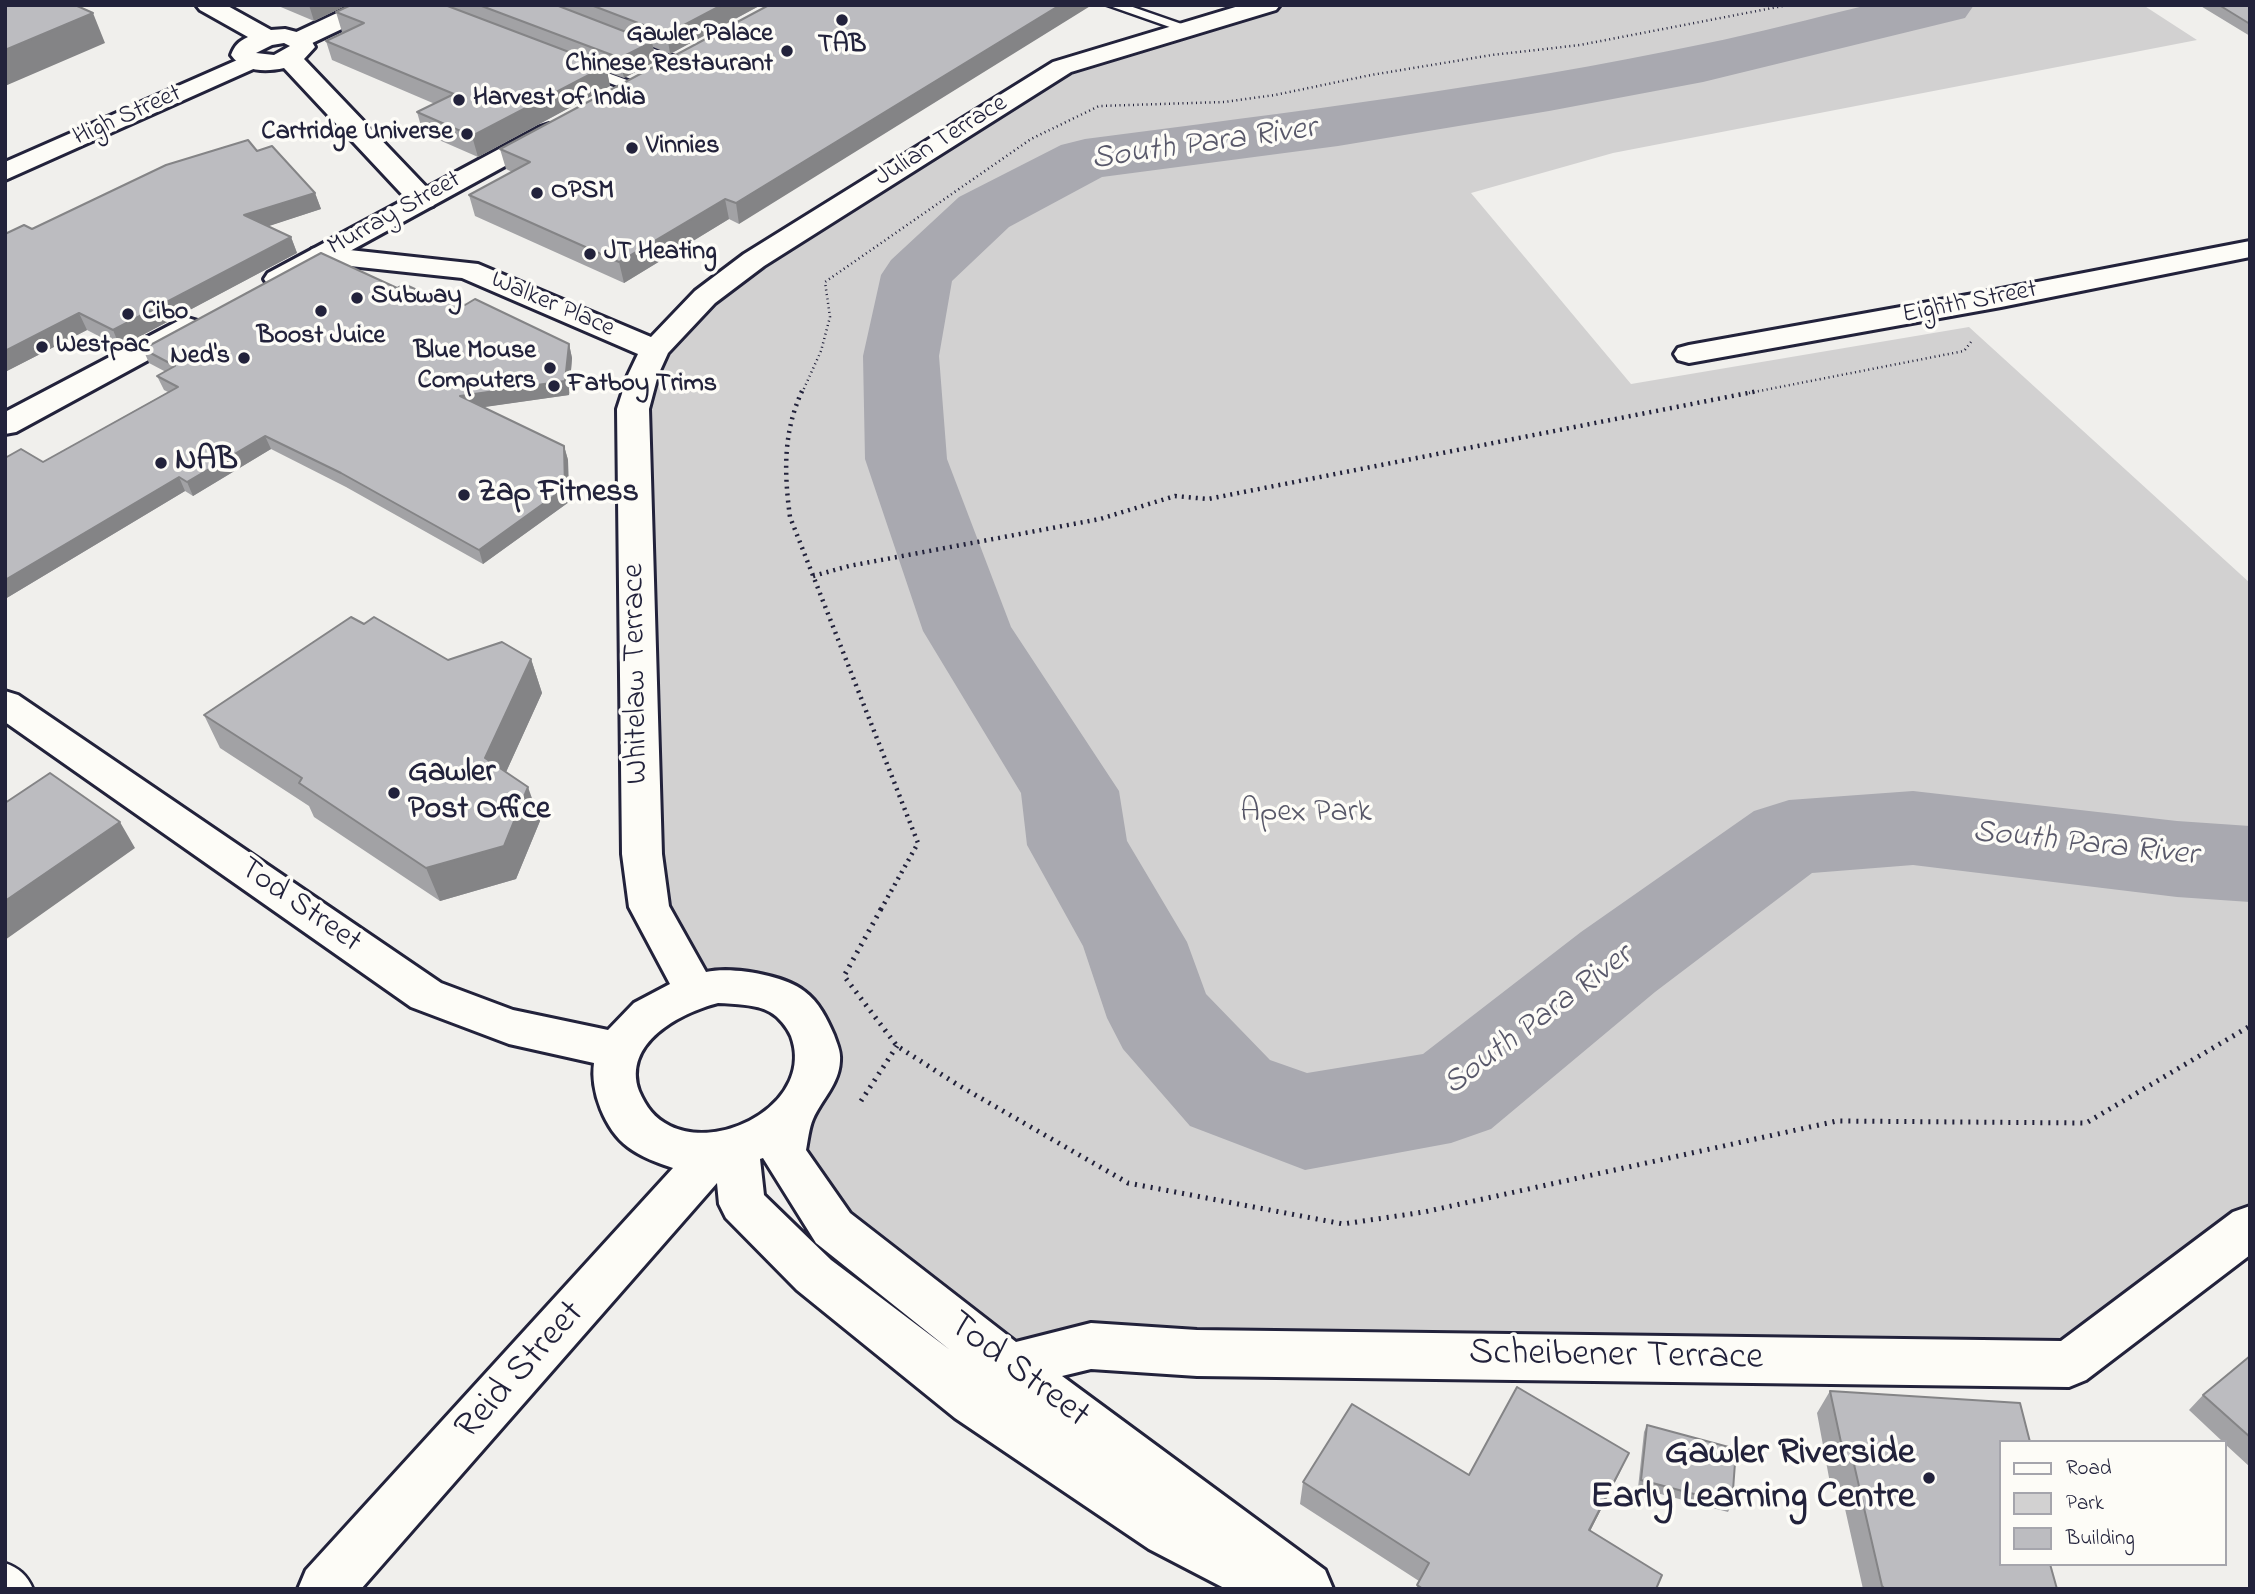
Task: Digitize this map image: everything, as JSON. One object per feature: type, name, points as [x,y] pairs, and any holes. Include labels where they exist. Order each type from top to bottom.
[{"type":"street","points":[[208,5],[267,38]]},
{"type":"street","points":[[374,5],[294,49],[270,63],[251,61],[243,55],[246,47],[267,38],[285,36],[294,49],[423,200]]},
{"type":"street","name":"Julian Terrace","points":[[655,350],[705,298],[754,260],[1062,67],[1268,5]]},
{"type":"street","points":[[610,99],[702,50]]},
{"type":"street","name":"High Street","points":[[5,172],[251,61]]},
{"type":"street","name":"Murray Street","points":[[249,295],[575,118]]},
{"type":"street","name":"Eighth Street","points":[[1689,354],[2001,298],[2250,249]]},
{"type":"street","name":"Walker Place","points":[[322,255],[468,270],[655,350]]},
{"type":"street","points":[[5,425],[212,314]]},
{"type":"street","name":"Whitelaw Terrace","points":[[655,350],[643,375],[632,409],[642,854],[649,907],[695,990]]},
{"type":"street","name":"Tod Street","points":[[5,704],[426,995],[509,1027],[621,1051]]},
{"type":"street","points":[[718,986],[752,989],[787,1001],[809,1025],[818,1054],[816,1073],[791,1117],[765,1136],[726,1150],[679,1151],[642,1134],[622,1108],[614,1077],[621,1051],[630,1034],[670,1002],[695,990],[718,986]]},
{"type":"street","name":"Tod Street","points":[[791,1117],[783,1153],[833,1228],[1009,1367],[1306,1589]]},
{"type":"street","name":"Tod Street","points":[[726,1150],[742,1204],[814,1275],[973,1401],[1168,1531],[1280,1589]]},
{"type":"street","name":"Reid Street","points":[[325,1589],[615,1268],[726,1150]]},
{"type":"street","name":"Scheibener Terrace","points":[[939,1374],[1009,1367],[1091,1346],[1197,1353],[2069,1364],[2250,1227]]},
{"type":"lane","points":[[1113,5],[1189,29]]},
{"type":"lane","points":[[620,41],[678,62]]},
{"type":"lane","points":[[574,65],[633,87]]},
{"type":"lane","points":[[5,1577],[18,1589]]},
{"type":"path","points":[[1788,5],[1580,45],[1492,55],[1371,75],[1275,95],[1224,102],[1099,106],[1031,139],[825,282],[830,317],[821,351],[792,414],[784,474],[790,517],[918,843],[844,976],[897,1046],[958,1085],[1128,1183],[1343,1224],[1424,1212],[1837,1121],[2086,1123],[2250,1026]]},
{"type":"path","points":[[813,576],[849,566],[1100,519],[1175,496],[1208,499],[1964,351],[2001,298]]},
{"type":"path","points":[[859,1104],[897,1046]]},
{"type":"green space","name":"Apex Park","points":[[1268,5],[2143,5],[2197,40],[1613,153],[1471,193],[1631,384],[1969,327],[2250,583],[2250,1227],[2069,1364],[1009,1367],[783,1153],[809,1025],[718,986],[649,907],[643,375],[705,297],[1062,67]]},
{"type":"building","points":[[5,5],[75,5],[93,13],[5,50]]},
{"type":"building","points":[[351,5],[445,5],[606,66],[472,136],[417,112],[454,94],[326,41],[364,23],[336,12]]},
{"type":"building","points":[[479,5],[556,5],[652,42],[620,58]]},
{"type":"building","points":[[591,5],[722,5],[667,34]]},
{"type":"building","points":[[769,5],[1060,5],[736,203],[725,199],[619,262],[469,195],[530,162],[500,149]]},
{"type":"building","points":[[2219,5],[2250,5],[2250,24]]},
{"type":"building","points":[[248,140],[257,151],[272,146],[315,193],[244,215],[291,237],[113,330],[79,313],[5,351],[5,234],[24,225],[32,229],[166,165]]},
{"type":"building","points":[[321,253],[397,288],[404,284],[430,296],[437,292],[465,305],[475,299],[569,344],[565,381],[460,396],[564,446],[565,488],[479,550],[341,473],[265,436],[187,482],[179,477],[5,580],[5,458],[21,449],[43,462],[178,387],[157,376],[175,366],[143,349]]},
{"type":"building","name":"Gawler Post Office","points":[[351,617],[364,624],[374,617],[448,660],[502,642],[531,659],[485,758],[528,787],[504,846],[426,868],[299,783],[302,778],[204,715]]},
{"type":"building","points":[[50,773],[120,822],[5,901],[5,803]]},
{"type":"building","points":[[2250,1356],[2250,1437],[2203,1395]]},
{"type":"building","points":[[1517,1387],[1629,1453],[1589,1530],[1662,1575],[1656,1589],[1423,1589],[1417,1585],[1429,1563],[1303,1482],[1352,1404],[1469,1475]]},
{"type":"building","points":[[1830,1391],[2020,1403],[2029,1440],[2000,1440],[2000,1566],[2051,1566],[2057,1589],[1885,1589],[1882,1586],[1853,1460],[1845,1461]]},
{"type":"building","points":[[1647,1425],[1736,1449],[1732,1504],[1641,1480]]},
{"type":"waterway","name":"South Para River","points":[[1944,5],[1703,63],[1549,92],[1338,126],[1085,159],[984,212],[917,275],[901,356],[906,459],[968,631],[1070,791],[1077,845],[1134,942],[1161,1018],[1230,1093],[1305,1122],[1451,1096],[1618,962],[1789,837],[1913,828],[2177,859],[2250,864]]},
{"type":"place","name":"TAB","points":[[842,20]]},
{"type":"place","name":"Gawler Palace Chinese Restaurant","points":[[787,51]]},
{"type":"place","name":"Harvest of India","points":[[459,100]]},
{"type":"place","name":"Cartridge Universe","points":[[467,134]]},
{"type":"place","name":"Vinnies","points":[[632,148]]},
{"type":"place","name":"OPSM","points":[[537,193]]},
{"type":"place","name":"JT Heating","points":[[590,254]]},
{"type":"place","name":"Subway","points":[[357,298]]},
{"type":"place","name":"Boost Juice","points":[[321,311]]},
{"type":"place","name":"Cibo","points":[[128,314]]},
{"type":"place","name":"Westpac","points":[[42,347]]},
{"type":"place","name":"Ned's","points":[[244,358]]},
{"type":"place","name":"Blue Mouse Computers","points":[[550,368]]},
{"type":"place","name":"Fatboy Trims","points":[[554,386]]},
{"type":"place","name":"NAB","points":[[161,463]]},
{"type":"place","name":"Zap Fitness","points":[[464,495]]},
{"type":"place","name":"Gawler Post Office","points":[[394,793]]},
{"type":"place","name":"Gawler Riverside Early Learning Centre","points":[[1929,1478]]}]
